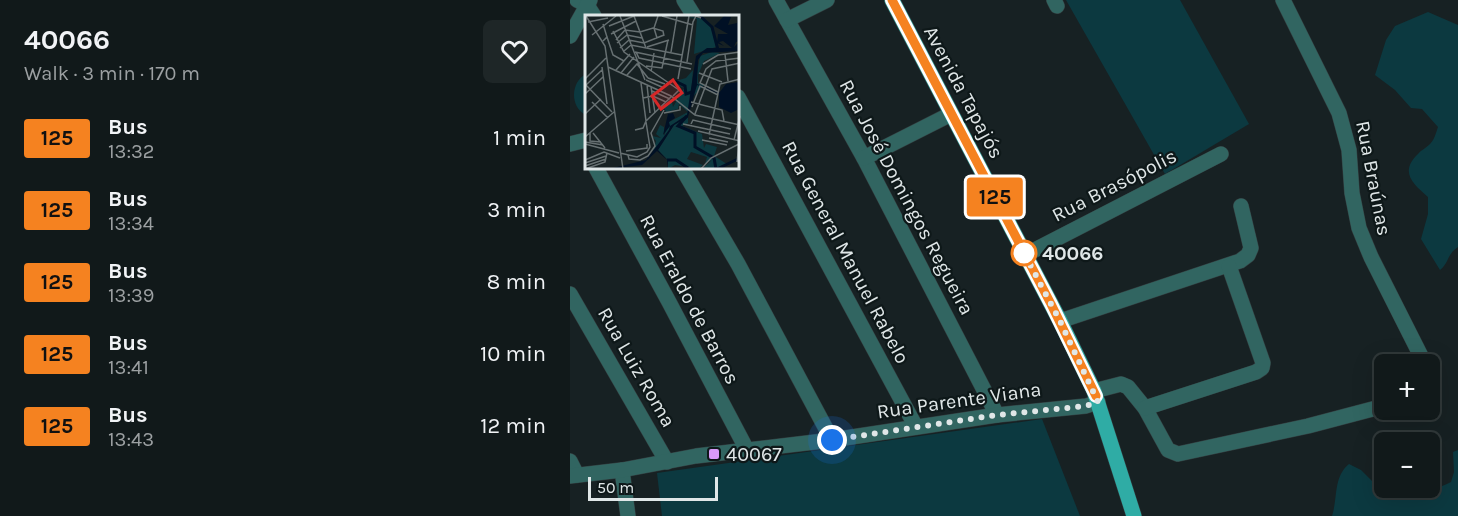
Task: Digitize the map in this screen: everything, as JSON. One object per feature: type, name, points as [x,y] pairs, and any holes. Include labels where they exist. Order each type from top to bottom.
[{"type":"main road","name":"Avenida Tapajós","points":[[892,0],[1060,321],[1096,396],[1134,516]]},
{"type":"street","points":[[684,0],[692,15]]},
{"type":"street","name":"Rua José Domingos Regueira","points":[[776,0],[864,158],[997,415]]},
{"type":"street","points":[[787,20],[827,0]]},
{"type":"street","name":"Rua Braúnas","points":[[1283,0],[1339,113],[1349,150],[1352,193],[1359,228],[1371,257],[1420,354]]},
{"type":"street","points":[[570,36],[587,5]]},
{"type":"street","name":"Rua General Manuel Rabelo","points":[[740,101],[916,427]]},
{"type":"street","points":[[864,158],[951,114]]},
{"type":"street","name":"Rua Brasópolis","points":[[1025,255],[1221,154]]},
{"type":"street","name":"Rua Eraldo de Barros","points":[[597,170],[747,450]]},
{"type":"street","points":[[683,170],[738,264],[832,440]]},
{"type":"street","points":[[1060,321],[1229,266],[1248,255],[1251,248],[1241,206]]},
{"type":"street","points":[[1146,408],[1256,372],[1262,368],[1263,363],[1229,266]]},
{"type":"street","name":"Rua Luiz Roma","points":[[570,294],[667,462]]},
{"type":"street","points":[[1096,396],[1123,384],[1128,387],[1146,408],[1168,450],[1178,454],[1297,429],[1374,409]]},
{"type":"street","name":"Rua Parente Viana","points":[[574,476],[997,415],[1086,406],[1096,396]]},
{"type":"street","points":[[570,461],[574,476]]},
{"type":"street","points":[[622,470],[628,516]]},
{"type":"shaded area","points":[[1066,0],[1180,0],[1249,124],[1165,174]]},
{"type":"shaded area","points":[[1428,12],[1458,25],[1458,247],[1440,270],[1421,239],[1428,214],[1428,197],[1413,182],[1409,172],[1412,160],[1431,143],[1438,127],[1422,109],[1411,108],[1395,90],[1375,75],[1386,40],[1395,26]]},
{"type":"shaded area","points":[[585,75],[585,114],[577,107],[574,95],[581,78]]},
{"type":"shaded area","points":[[1042,419],[1080,516],[662,516],[657,473]]},
{"type":"shaded area","points":[[1458,450],[1458,516],[1332,516],[1338,481],[1349,464],[1361,470],[1374,483],[1374,498],[1440,498],[1440,486],[1451,482],[1454,472],[1453,452]]},
{"type":"bus line","name":"125","points":[[892,0],[1051,304],[1096,396]]},
{"type":"place","name":"40066","points":[[1024,253]]},
{"type":"place","name":"40067","points":[[714,454]]},
{"type":"route","points":[[832,440],[997,415],[1086,406],[1098,402],[1060,321],[1024,253]]}]
